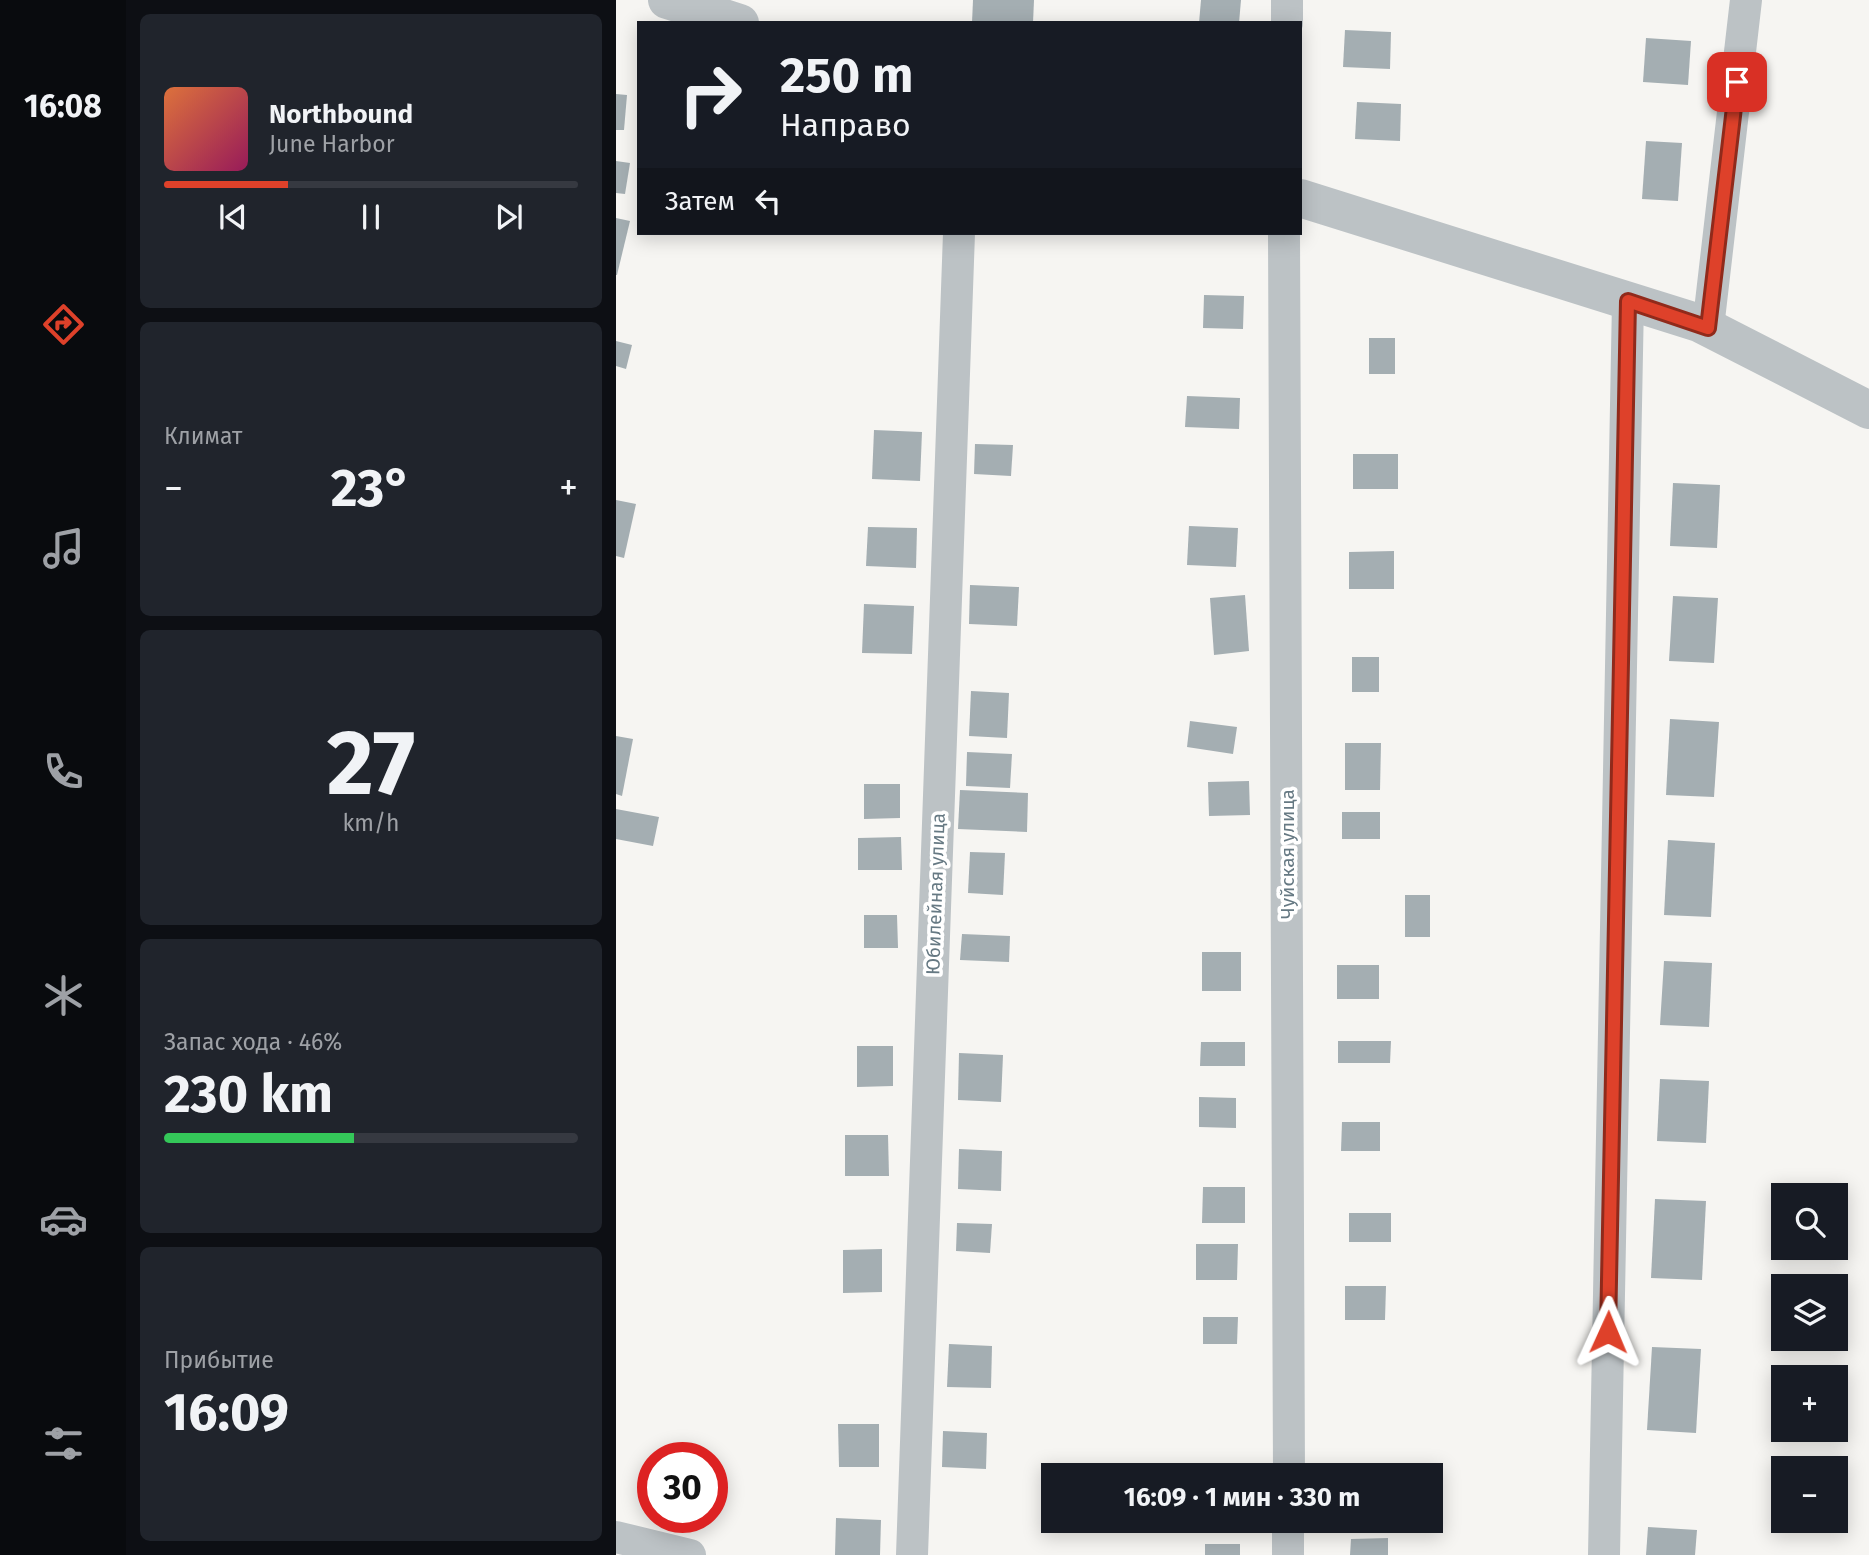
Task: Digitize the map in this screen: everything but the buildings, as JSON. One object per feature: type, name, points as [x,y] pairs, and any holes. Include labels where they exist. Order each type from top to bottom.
[{"type":"street","points":[[667,0],[734,21]]},
{"type":"street","points":[[1287,0],[1287,21]]},
{"type":"street","points":[[1708,328],[1746,0]]},
{"type":"street","points":[[1302,199],[1708,328],[1869,410]]},
{"type":"street","name":"Юбилейная улица","points":[[912,1555],[959,235]]},
{"type":"street","name":"Чуйская улица","points":[[1284,235],[1289,1463]]},
{"type":"street","points":[[1604,1555],[1628,301]]},
{"type":"street","points":[[1288,1533],[1288,1555]]},
{"type":"street","points":[[616,1537],[690,1555]]},
{"type":"route","points":[[1608,1332],[1628,301],[1708,328],[1737,82]]}]
